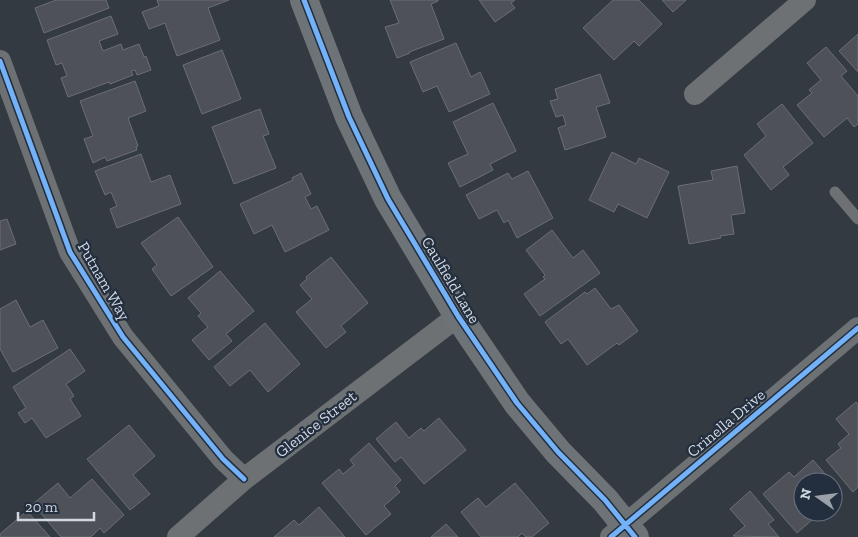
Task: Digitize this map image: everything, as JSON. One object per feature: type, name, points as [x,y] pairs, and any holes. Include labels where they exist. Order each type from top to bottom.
[{"type":"main road","name":"Caulfield Lane","points":[[304,0],[349,117],[388,199],[458,316],[517,403],[558,452],[606,500],[623,533]]},
{"type":"street","points":[[695,94],[805,0]]},
{"type":"street","name":"Putnam Way","points":[[0,61],[70,252],[123,337],[223,459],[244,479]]},
{"type":"street","name":"Glenice Street","points":[[178,537],[244,479],[458,316]]},
{"type":"street","name":"Crinella Drive","points":[[623,533],[858,328]]},
{"type":"lane","points":[[835,192],[858,219]]},
{"type":"building","points":[[56,0],[106,0],[109,8],[44,33],[35,8]]},
{"type":"building","points":[[157,0],[229,0],[208,8],[220,40],[177,56],[165,23],[149,29],[142,12],[159,6]]},
{"type":"building","points":[[390,0],[438,0],[431,4],[444,39],[397,58],[385,27],[399,23]]},
{"type":"building","points":[[479,0],[515,0],[511,3],[515,8],[495,22]]},
{"type":"building","points":[[613,0],[639,0],[662,24],[639,46],[634,41],[614,60],[583,28]]},
{"type":"building","points":[[662,0],[686,0],[673,12]]},
{"type":"building","points":[[111,16],[118,34],[99,41],[103,51],[121,44],[123,50],[139,44],[151,70],[137,75],[135,70],[131,71],[133,75],[68,97],[61,78],[67,76],[62,63],[56,65],[47,40]]},
{"type":"building","points":[[858,34],[858,72],[839,51]]},
{"type":"building","points":[[456,43],[471,77],[480,72],[490,94],[449,112],[437,86],[423,92],[410,62]]},
{"type":"building","points":[[826,47],[847,71],[841,76],[858,96],[858,124],[854,127],[847,118],[824,137],[797,105],[812,93],[809,90],[821,80],[807,63]]},
{"type":"building","points":[[222,50],[241,99],[202,114],[183,65]]},
{"type":"building","points":[[600,74],[610,103],[596,107],[606,137],[565,150],[558,128],[566,125],[563,115],[556,117],[550,101],[558,99],[555,89]]},
{"type":"building","points":[[135,81],[146,111],[128,118],[138,146],[136,147],[137,150],[107,161],[105,157],[93,163],[84,139],[93,136],[80,101]]},
{"type":"building","points":[[493,103],[516,151],[490,164],[493,170],[460,187],[448,163],[468,154],[453,122]]},
{"type":"building","points":[[782,104],[813,143],[783,167],[789,175],[771,190],[744,155],[766,136],[757,124]]},
{"type":"building","points":[[260,109],[269,134],[263,136],[276,168],[234,184],[212,127]]},
{"type":"building","points":[[612,152],[636,164],[639,158],[669,172],[647,218],[618,204],[614,212],[589,200]]},
{"type":"building","points":[[141,154],[151,182],[170,175],[181,204],[117,228],[110,209],[117,206],[111,192],[105,195],[95,171]]},
{"type":"building","points":[[737,166],[745,213],[731,215],[734,234],[689,244],[678,186],[713,180],[711,171]]},
{"type":"building","points":[[528,171],[553,218],[517,238],[508,220],[504,223],[497,210],[479,219],[466,195],[508,173],[512,179]]},
{"type":"building","points":[[301,173],[311,194],[305,197],[311,209],[317,206],[329,230],[285,252],[272,225],[254,234],[240,204],[293,180],[292,178]]},
{"type":"building","points":[[178,217],[213,267],[171,296],[152,269],[157,265],[141,243]]},
{"type":"building","points":[[7,219],[16,244],[0,250],[0,221]]},
{"type":"building","points":[[552,230],[573,258],[583,250],[600,273],[540,316],[524,294],[545,279],[543,277],[545,275],[526,250]]},
{"type":"building","points":[[331,257],[368,303],[341,326],[346,332],[326,348],[296,312],[312,299],[300,285],[307,279],[306,277]]},
{"type":"building","points":[[220,271],[254,311],[226,334],[232,341],[209,360],[192,340],[208,327],[198,316],[201,313],[188,298]]},
{"type":"building","points":[[595,288],[611,309],[619,305],[638,331],[619,345],[617,343],[587,365],[568,339],[561,344],[545,322],[585,292],[587,294]]},
{"type":"building","points":[[16,300],[30,327],[43,320],[58,348],[13,372],[0,349],[0,309]]},
{"type":"building","points":[[265,323],[300,364],[268,392],[250,370],[230,386],[214,367]]},
{"type":"building","points":[[70,349],[85,371],[66,384],[74,396],[70,399],[81,416],[46,438],[32,418],[25,423],[18,413],[26,408],[13,387]]},
{"type":"building","points":[[856,402],[858,404],[858,487],[853,492],[843,480],[843,472],[836,472],[826,460],[841,448],[838,444],[849,434],[836,419]]},
{"type":"building","points":[[439,418],[466,450],[424,484],[401,457],[395,462],[376,439],[396,422],[409,438],[421,428],[424,431]]},
{"type":"building","points":[[129,425],[155,456],[133,475],[150,494],[130,510],[87,459]]},
{"type":"building","points":[[369,443],[401,480],[395,486],[400,492],[384,506],[391,514],[366,535],[322,483],[339,469],[343,474],[354,465],[350,460]]},
{"type":"building","points":[[813,460],[823,472],[800,472]]},
{"type":"building","points":[[789,472],[793,476],[793,522],[810,522],[797,533],[763,494]]},
{"type":"building","points":[[92,479],[124,515],[104,533],[100,528],[91,537],[61,537],[33,504],[58,483],[70,498]]},
{"type":"building","points":[[515,483],[549,523],[532,537],[526,537],[522,533],[518,537],[481,537],[461,512],[478,498],[486,507]]},
{"type":"building","points":[[750,491],[774,520],[768,524],[779,537],[733,536],[745,526],[730,509]]},
{"type":"building","points":[[319,507],[345,537],[274,537],[294,520],[299,525]]},
{"type":"building","points":[[27,511],[50,537],[0,537],[0,534]]},
{"type":"building","points":[[446,524],[458,537],[431,537]]},
{"type":"cycle path","points":[[304,0],[349,117],[388,199],[458,316],[517,403],[558,452],[605,500],[635,537]]},
{"type":"cycle path","points":[[0,61],[70,252],[123,337],[223,459],[244,479]]},
{"type":"cycle path","points":[[611,537],[858,328]]}]
